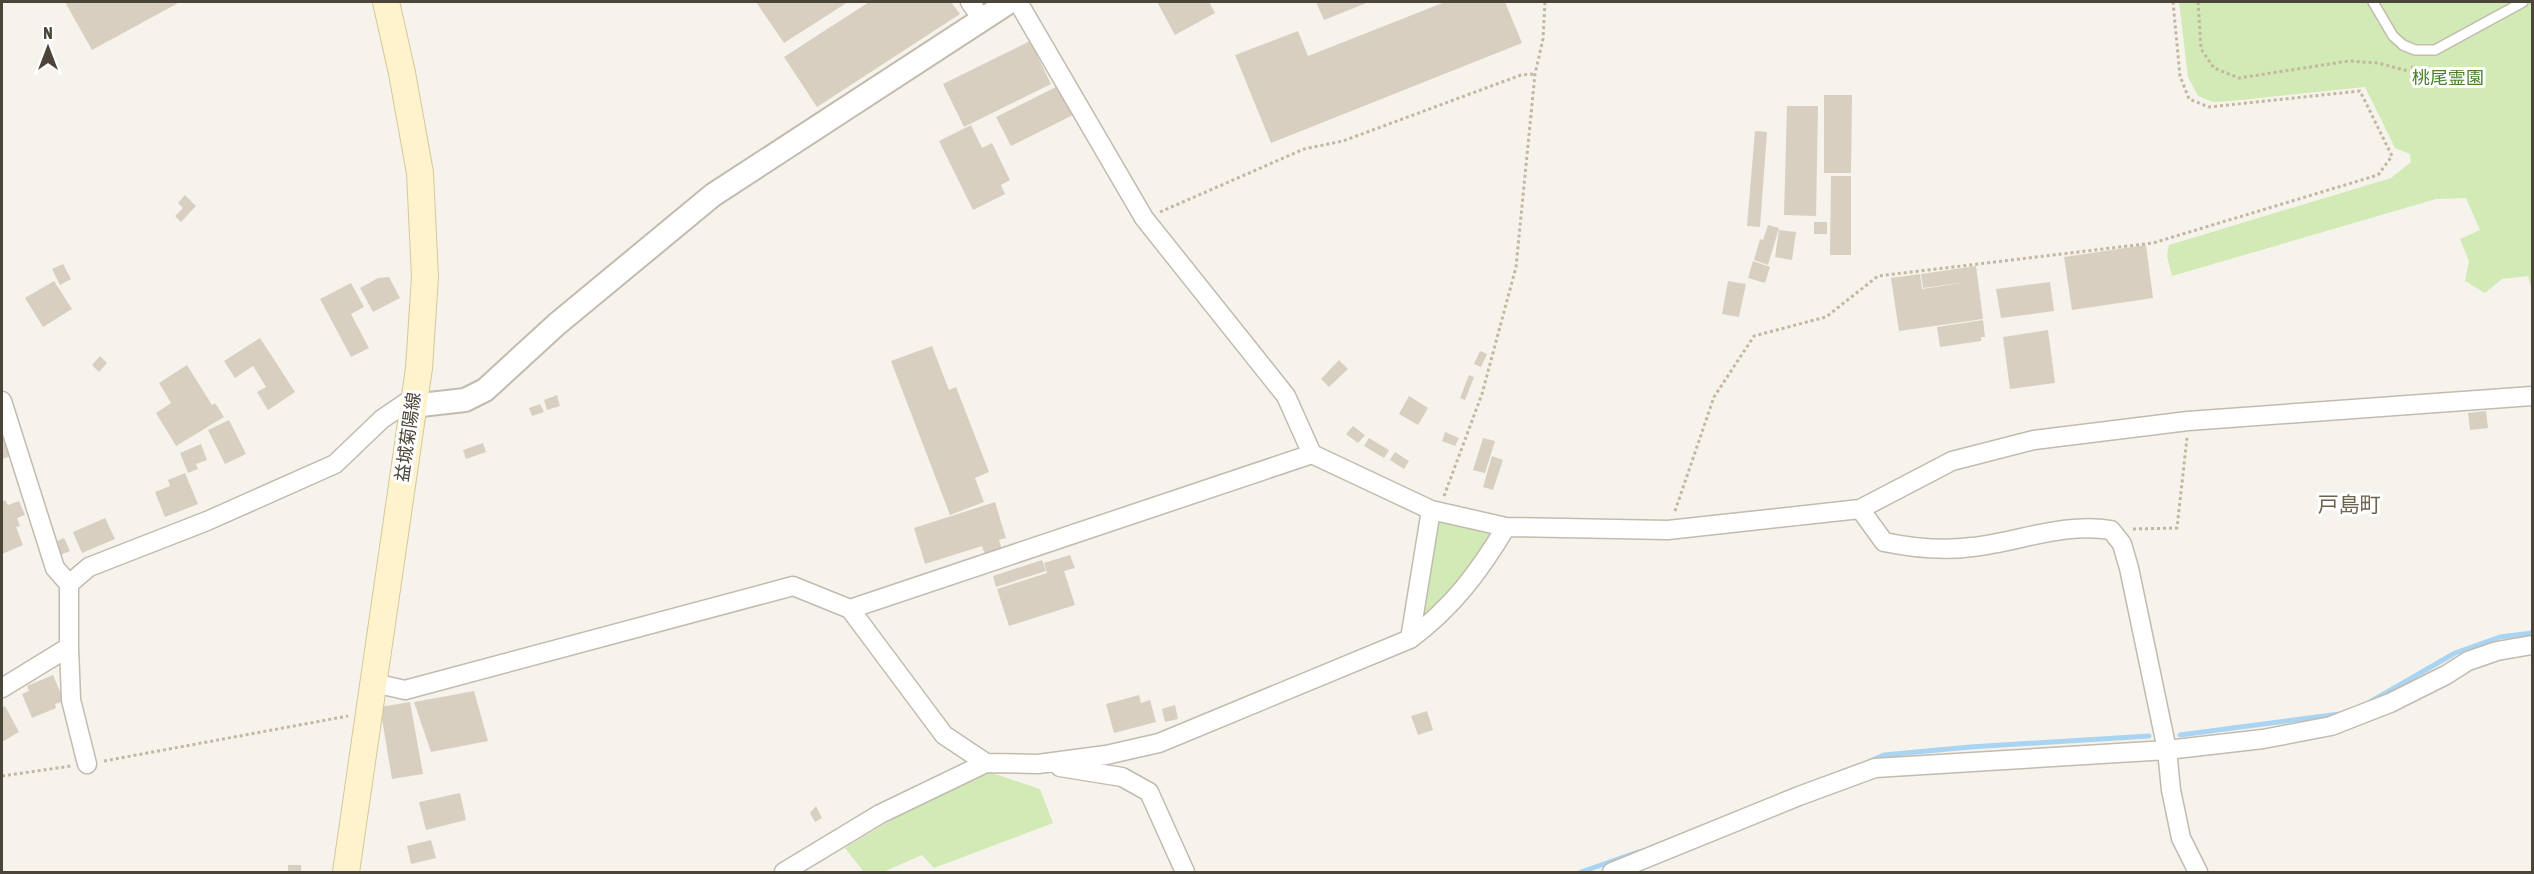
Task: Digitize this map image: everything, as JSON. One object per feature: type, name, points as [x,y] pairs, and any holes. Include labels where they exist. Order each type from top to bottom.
[{"type":"main road","name":"益城菊陽線","points":[[346,873],[412,402],[419,368],[425,278],[420,173],[402,73],[386,2]]},
{"type":"street","points":[[69,584],[89,567],[207,521],[335,464],[382,419],[412,402],[465,400],[485,390],[557,324],[713,195],[976,10],[1009,2]]},
{"type":"street","points":[[1018,2],[1144,218],[1286,396],[1312,454],[1435,511],[1506,528],[1668,530],[1860,509],[1952,461],[2034,440],[2188,421],[2532,396]]},
{"type":"street","points":[[2,401],[56,568],[69,584],[71,700],[87,764]]},
{"type":"street","points":[[850,609],[1312,454]]},
{"type":"street","points":[[1860,509],[1884,542],[1904,547],[1936,549],[1972,547],[2058,531],[2095,527],[2111,530],[2122,544],[2129,568],[2167,750],[2171,790],[2181,838],[2198,873]]},
{"type":"street","points":[[1410,639],[1435,511]]},
{"type":"street","points":[[1038,764],[1106,755],[1159,743],[1410,639],[1437,619],[1481,568],[1506,528]]},
{"type":"street","points":[[374,683],[405,690],[793,586],[850,609],[944,735],[986,763]]},
{"type":"street","points":[[1612,873],[1799,796],[1875,768],[2167,750],[2263,739],[2331,726],[2390,703],[2446,675],[2468,661],[2497,651],[2532,645]]},
{"type":"street","points":[[2,688],[69,647]]},
{"type":"street","points":[[784,873],[880,814],[986,763],[1038,764],[1122,777],[1149,792],[1185,873]]},
{"type":"lane","points":[[2373,2],[2393,36],[2403,45],[2415,50],[2435,50],[2523,2]]},
{"type":"path","points":[[1435,511],[1482,394],[1516,267],[1535,74],[1543,39],[1545,2]]},
{"type":"path","points":[[1668,530],[1714,397],[1754,336],[1826,317],[1878,276],[2153,243],[2378,175],[2392,156],[2360,92],[2209,107],[2189,99],[2180,76],[2173,2]]},
{"type":"path","points":[[2198,2],[2201,49],[2214,68],[2239,78],[2349,61],[2378,63],[2412,72],[2415,50]]},
{"type":"path","points":[[1144,218],[1304,149],[1343,141],[1521,75],[1535,74]]},
{"type":"path","points":[[2111,530],[2177,528],[2188,421]]},
{"type":"path","points":[[2,776],[87,764],[369,712]]},
{"type":"green space","name":"桃尾霊園","points":[[2179,2],[2532,2],[2532,291],[2528,276],[2502,279],[2485,293],[2465,281],[2469,261],[2460,239],[2480,230],[2466,198],[2436,199],[2172,276],[2167,256],[2169,245],[2391,178],[2411,162],[2410,154],[2395,148],[2365,87],[2213,102],[2198,96],[2188,77]]},
{"type":"green space","points":[[1437,515],[1492,530],[1488,546],[1419,624]]},
{"type":"green space","points":[[977,768],[1040,789],[1053,823],[934,868],[922,855],[883,872],[864,872],[845,848]]},
{"type":"building","points":[[65,2],[180,2],[92,50]]},
{"type":"building","points":[[756,2],[848,2],[784,43]]},
{"type":"building","points":[[869,2],[951,2],[960,14],[817,107],[784,57]]},
{"type":"building","points":[[1157,2],[1209,2],[1215,13],[1175,35]]},
{"type":"building","points":[[1316,2],[1369,2],[1324,20]]},
{"type":"building","points":[[1445,2],[1505,2],[1522,43],[1271,143],[1235,55],[1298,31],[1308,56]]},
{"type":"building","points":[[1030,41],[1051,84],[964,127],[943,84]]},
{"type":"building","points":[[1058,86],[1073,115],[1011,146],[996,117]]},
{"type":"building","points":[[1824,95],[1852,95],[1851,173],[1824,173]]},
{"type":"building","points":[[1787,106],[1818,106],[1816,216],[1784,215]]},
{"type":"building","points":[[971,125],[982,148],[992,143],[1010,180],[1001,185],[1005,194],[973,210],[939,141]]},
{"type":"building","points":[[1755,131],[1767,132],[1760,227],[1747,226]]},
{"type":"building","points":[[1831,176],[1851,176],[1851,255],[1830,255]]},
{"type":"building","points":[[185,195],[196,206],[181,222],[175,216],[183,208],[178,203]]},
{"type":"building","points":[[1814,222],[1827,222],[1827,234],[1814,234]]},
{"type":"building","points":[[1768,225],[1779,228],[1768,265],[1754,260],[1760,239],[1763,240]]},
{"type":"building","points":[[1779,230],[1796,232],[1792,260],[1775,257]]},
{"type":"building","points":[[2146,245],[2153,298],[2072,310],[2064,257]]},
{"type":"building","points":[[1753,261],[1770,267],[1765,283],[1748,278]]},
{"type":"building","points":[[63,264],[71,279],[60,285],[52,269]]},
{"type":"building","points":[[1976,266],[1983,319],[1899,331],[1891,278],[1920,274],[1922,289],[1967,282],[1923,288],[1921,274]]},
{"type":"building","points":[[389,277],[400,298],[373,312],[360,288],[378,278]]},
{"type":"building","points":[[54,281],[72,309],[43,327],[25,298]]},
{"type":"building","points":[[1728,281],[1746,284],[1739,317],[1722,314]]},
{"type":"building","points":[[2050,282],[2054,311],[2001,318],[1996,289]]},
{"type":"building","points":[[351,283],[364,307],[351,314],[369,348],[351,357],[320,299]]},
{"type":"building","points":[[1983,320],[1985,337],[1981,337],[1981,341],[1940,347],[1937,327]]},
{"type":"building","points":[[2048,330],[2055,383],[2010,389],[2003,337]]},
{"type":"building","points":[[260,338],[295,392],[268,410],[257,392],[266,387],[253,366],[235,378],[224,361]]},
{"type":"building","points":[[932,346],[949,390],[956,387],[989,472],[975,478],[984,502],[950,515],[891,361]]},
{"type":"building","points":[[1480,351],[1487,354],[1481,367],[1474,364]]},
{"type":"building","points":[[100,356],[107,363],[99,372],[92,365]]},
{"type":"building","points":[[1339,360],[1348,369],[1329,387],[1321,379]]},
{"type":"building","points":[[187,365],[212,405],[215,403],[224,417],[176,446],[156,413],[171,403],[159,383]]},
{"type":"building","points":[[1469,375],[1474,377],[1465,400],[1460,398]]},
{"type":"building","points":[[557,395],[560,406],[547,410],[544,400]]},
{"type":"building","points":[[1409,396],[1428,408],[1418,425],[1399,414]]},
{"type":"building","points":[[540,404],[544,412],[532,416],[529,408]]},
{"type":"building","points":[[2486,411],[2488,428],[2470,430],[2468,413]]},
{"type":"building","points":[[229,420],[246,454],[225,464],[208,430]]},
{"type":"building","points":[[1353,426],[1365,435],[1358,443],[1346,434]]},
{"type":"building","points":[[2,431],[11,456],[2,459]]},
{"type":"building","points":[[1445,432],[1459,438],[1455,446],[1442,441]]},
{"type":"building","points":[[1369,438],[1389,450],[1384,458],[1364,446]]},
{"type":"building","points":[[1483,438],[1495,441],[1485,473],[1473,470]]},
{"type":"building","points":[[483,443],[486,452],[466,459],[463,450]]},
{"type":"building","points":[[201,444],[207,460],[196,464],[198,469],[188,473],[180,453]]},
{"type":"building","points":[[1395,452],[1409,461],[1404,469],[1390,460]]},
{"type":"building","points":[[1492,456],[1503,460],[1493,490],[1483,487]]},
{"type":"building","points":[[185,473],[198,504],[165,517],[155,492],[170,486],[168,480]]},
{"type":"building","points":[[5,500],[8,505],[19,501],[25,515],[17,518],[20,526],[16,527],[23,545],[2,554],[2,502]]},
{"type":"building","points":[[995,502],[1006,538],[999,540],[1003,553],[986,558],[982,546],[925,564],[914,528]]},
{"type":"building","points":[[105,518],[115,539],[82,553],[73,532]]},
{"type":"building","points":[[64,538],[70,551],[58,556],[52,543]]},
{"type":"building","points":[[1070,555],[1075,568],[1064,571],[1075,605],[1009,626],[997,589],[1047,573],[1044,563]]},
{"type":"building","points":[[1042,560],[1046,571],[996,587],[993,576]]},
{"type":"building","points":[[53,675],[64,701],[55,704],[56,708],[32,718],[22,694],[29,691],[27,686]]},
{"type":"building","points":[[474,691],[488,741],[431,752],[414,702]]},
{"type":"building","points":[[1139,695],[1141,703],[1150,700],[1156,722],[1114,733],[1106,704]]},
{"type":"building","points":[[410,702],[423,774],[392,779],[380,707]]},
{"type":"building","points":[[1175,705],[1178,719],[1165,722],[1162,709]]},
{"type":"building","points":[[5,706],[19,732],[2,742],[2,708]]},
{"type":"building","points":[[1427,711],[1433,730],[1418,735],[1411,716]]},
{"type":"building","points":[[460,793],[466,820],[426,830],[419,802]]},
{"type":"building","points":[[816,806],[822,818],[815,822],[810,813]]},
{"type":"building","points":[[431,840],[436,858],[411,864],[407,846]]},
{"type":"building","points":[[288,865],[301,865],[301,872],[288,872]]},
{"type":"waterway","points":[[2370,702],[2455,653],[2500,637],[2532,633]]},
{"type":"waterway","points":[[2180,735],[2340,714]]},
{"type":"waterway","points":[[1868,762],[1884,755],[1970,747],[2149,736]]},
{"type":"waterway","points":[[1581,872],[1638,852]]},
{"type":"district","name":"戸島町","points":[[2349,505]]}]
